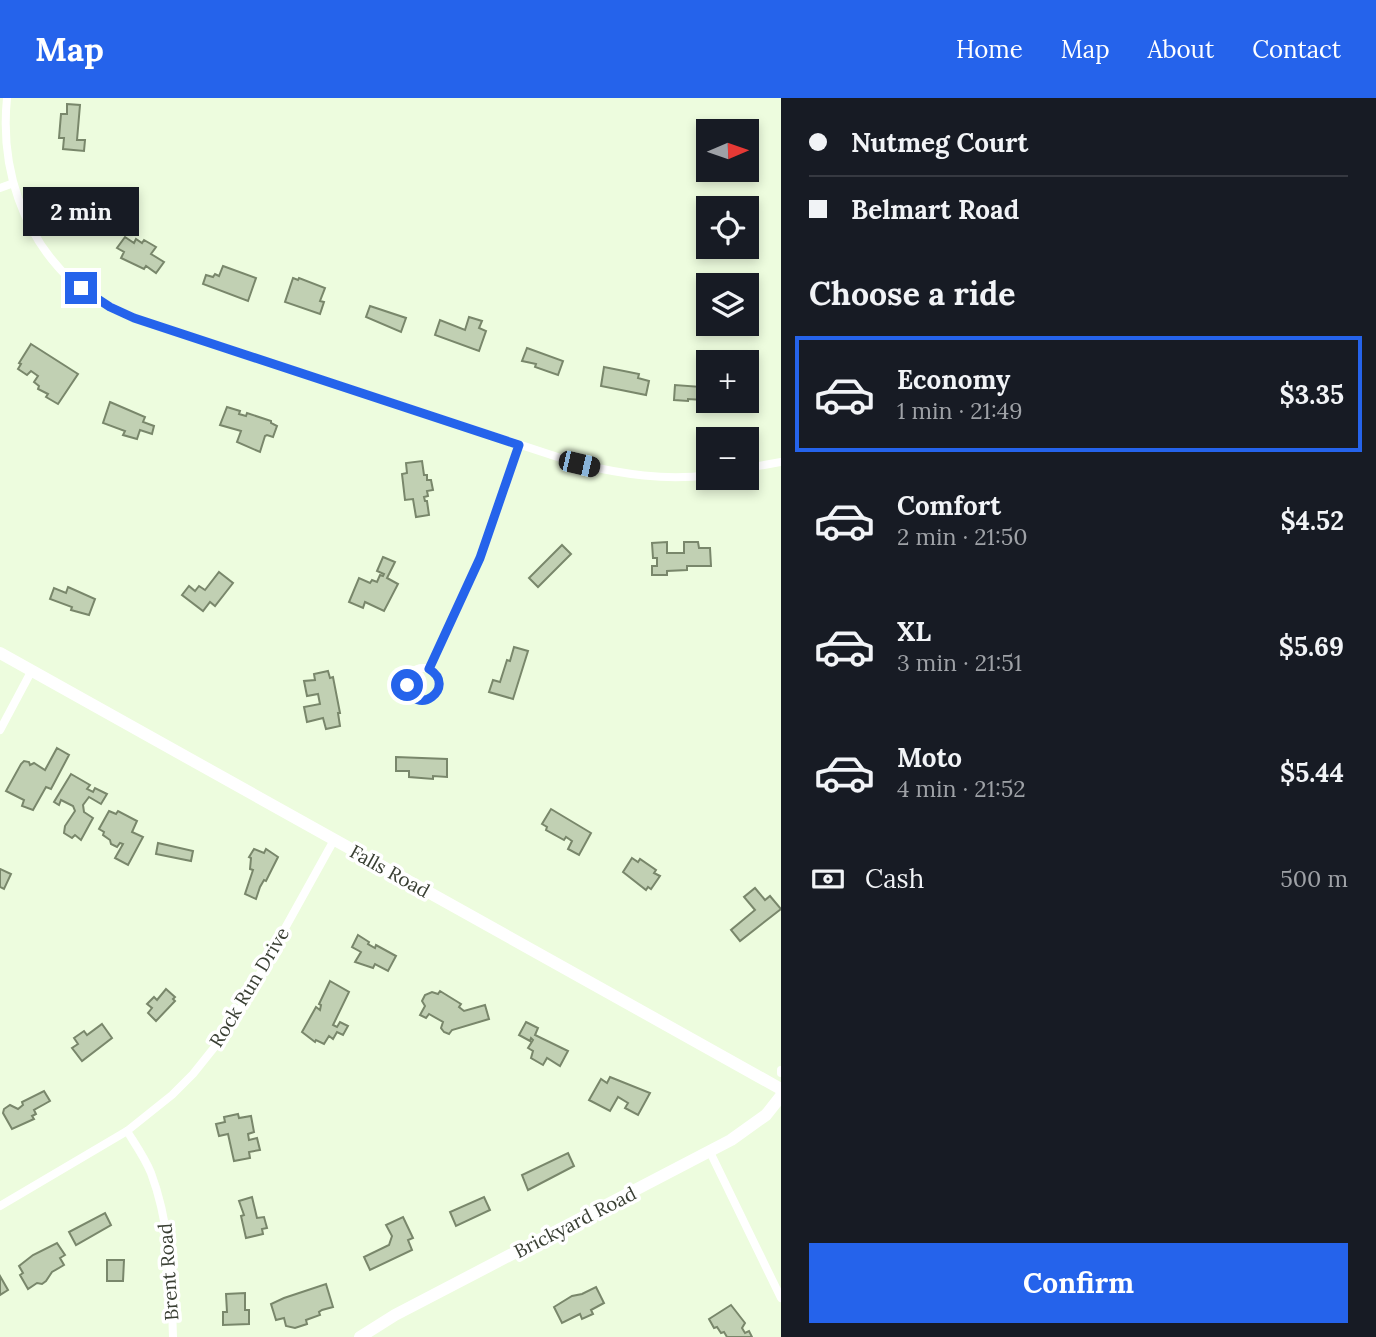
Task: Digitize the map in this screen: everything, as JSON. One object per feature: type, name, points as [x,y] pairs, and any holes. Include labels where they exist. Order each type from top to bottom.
[{"type":"main road","name":"Falls Road","points":[[0,653],[781,1089]]},
{"type":"main road","name":"Brickyard Road","points":[[360,1337],[395,1315],[731,1140],[766,1115],[781,1096]]},
{"type":"main road","points":[[766,1115],[781,1110]]},
{"type":"street","points":[[7,98],[4,136],[11,184],[30,230],[52,261],[76,284],[110,307],[134,318],[579,464],[611,472],[652,476],[696,475]]},
{"type":"street","points":[[0,188],[11,184]]},
{"type":"street","points":[[429,669],[480,558],[519,445]]},
{"type":"street","points":[[759,466],[781,461]]},
{"type":"street","points":[[418,668],[429,669],[439,681],[437,691],[434,696],[425,700],[415,698],[408,690],[410,674],[418,668]]},
{"type":"street","points":[[0,730],[33,670]]},
{"type":"street","name":"Rock Run Drive","points":[[0,1206],[127,1131],[172,1095],[193,1074],[229,1029],[334,840]]},
{"type":"street","name":"Brent Road","points":[[127,1131],[150,1170],[165,1215],[169,1241],[173,1337]]},
{"type":"street","points":[[710,1152],[781,1298]]},
{"type":"building","points":[[67,104],[80,105],[77,140],[85,140],[84,151],[63,149],[64,138],[59,138],[61,114],[67,114]]},
{"type":"building","points":[[125,237],[134,243],[136,239],[142,243],[144,240],[156,247],[151,254],[164,262],[156,273],[146,266],[144,269],[121,258],[124,252],[117,248]]},
{"type":"building","points":[[223,266],[256,278],[248,301],[203,284],[206,275],[219,276]]},
{"type":"building","points":[[293,278],[325,288],[320,301],[324,302],[320,314],[285,302]]},
{"type":"building","points":[[370,306],[406,318],[401,332],[366,317]]},
{"type":"building","points":[[469,317],[482,321],[479,328],[486,331],[479,351],[435,335],[440,320],[465,330]]},
{"type":"building","points":[[31,344],[78,374],[58,404],[38,389],[39,386],[34,382],[38,376],[31,371],[27,375],[18,369]]},
{"type":"building","points":[[527,348],[563,361],[558,375],[535,367],[536,364],[522,361]]},
{"type":"building","points":[[604,367],[639,374],[638,378],[649,381],[646,395],[601,386]]},
{"type":"building","points":[[675,385],[696,387],[696,400],[674,400]]},
{"type":"building","points":[[110,402],[145,417],[143,422],[154,426],[152,434],[140,430],[137,439],[123,435],[125,431],[103,423]]},
{"type":"building","points":[[227,407],[240,411],[239,414],[246,416],[247,413],[271,421],[277,426],[273,437],[265,436],[260,452],[237,442],[241,431],[220,425]]},
{"type":"building","points":[[422,461],[424,475],[427,475],[427,480],[431,480],[433,490],[427,491],[428,496],[424,497],[429,515],[416,517],[413,499],[405,500],[402,474],[407,473],[406,463]]},
{"type":"building","points":[[667,542],[667,553],[684,553],[684,542],[698,542],[699,548],[710,548],[711,566],[687,566],[687,570],[667,571],[667,575],[652,575],[652,566],[657,566],[657,558],[653,558],[652,543]]},
{"type":"building","points":[[562,545],[571,554],[538,587],[529,578]]},
{"type":"building","points":[[383,557],[395,562],[387,578],[398,584],[384,611],[365,602],[363,608],[349,602],[359,578],[370,583],[372,580],[377,582],[380,575],[383,576],[384,574],[377,571]]},
{"type":"building","points":[[219,572],[233,583],[215,606],[210,602],[203,611],[182,595],[189,586],[195,591],[199,586],[205,590]]},
{"type":"building","points":[[68,587],[95,599],[89,615],[71,610],[72,607],[50,599],[54,588],[66,593]]},
{"type":"building","points":[[514,647],[528,651],[513,699],[489,692],[493,680],[500,682]]},
{"type":"building","points":[[328,671],[330,678],[333,677],[340,726],[326,729],[323,718],[307,722],[304,707],[320,704],[318,694],[307,696],[304,681],[315,680],[314,674]]},
{"type":"building","points":[[57,748],[69,755],[51,789],[46,787],[33,810],[22,806],[24,800],[6,791],[21,764],[24,761],[30,765],[34,763],[45,770]]},
{"type":"building","points":[[396,757],[447,759],[447,777],[409,777],[409,771],[396,771]]},
{"type":"building","points":[[71,774],[90,785],[87,789],[93,792],[95,788],[107,794],[101,804],[89,797],[83,805],[84,812],[93,818],[81,840],[75,835],[72,838],[64,833],[65,826],[75,811],[73,806],[61,800],[59,805],[54,802]]},
{"type":"building","points":[[551,809],[591,833],[579,855],[568,849],[572,841],[566,837],[564,840],[546,830],[547,827],[542,824]]},
{"type":"building","points":[[109,811],[116,814],[118,811],[137,821],[132,832],[143,837],[128,865],[115,858],[123,844],[120,843],[117,847],[111,844],[99,829]]},
{"type":"building","points":[[158,843],[193,851],[191,861],[156,854]]},
{"type":"building","points":[[254,849],[264,853],[266,849],[278,857],[256,899],[245,894],[253,870],[250,869],[249,857]]},
{"type":"building","points":[[632,858],[638,862],[640,859],[660,876],[651,889],[648,887],[646,890],[623,872]]},
{"type":"building","points":[[0,869],[11,874],[4,889],[0,887]]},
{"type":"building","points":[[755,888],[765,900],[770,896],[781,909],[740,941],[731,930],[755,910],[744,897]]},
{"type":"building","points":[[358,935],[375,948],[376,945],[396,956],[388,971],[375,964],[373,968],[355,962],[361,952],[352,947]]},
{"type":"building","points":[[330,981],[349,992],[333,1025],[337,1027],[340,1022],[348,1026],[343,1035],[337,1032],[333,1039],[329,1036],[324,1044],[316,1040],[315,1042],[302,1032],[316,1007],[320,1010],[319,1004]]},
{"type":"building","points":[[166,989],[175,997],[175,1001],[156,1021],[148,1013],[152,1008],[147,1004],[154,997],[157,1000]]},
{"type":"building","points":[[440,991],[461,1004],[459,1007],[464,1011],[485,1005],[489,1019],[452,1030],[449,1034],[444,1032],[441,1028],[443,1022],[429,1014],[426,1018],[420,1015],[425,1006],[422,1001],[425,995],[432,992],[438,994]]},
{"type":"building","points":[[526,1022],[538,1028],[535,1035],[568,1051],[560,1066],[547,1058],[543,1065],[531,1058],[533,1051],[528,1048],[533,1040],[519,1035]]},
{"type":"building","points":[[102,1024],[112,1038],[82,1061],[72,1048],[78,1044],[74,1038],[84,1031],[87,1035]]},
{"type":"building","points":[[610,1077],[650,1093],[638,1115],[625,1108],[628,1103],[618,1097],[610,1111],[589,1100],[601,1079],[607,1083]]},
{"type":"building","points":[[44,1091],[50,1101],[34,1110],[34,1119],[12,1129],[3,1113],[4,1109],[10,1105],[18,1109],[23,1105],[22,1102]]},
{"type":"building","points":[[238,1114],[239,1118],[251,1116],[254,1132],[248,1134],[249,1140],[257,1138],[260,1150],[249,1152],[250,1158],[234,1161],[228,1134],[219,1136],[216,1124],[225,1122],[224,1117]]},
{"type":"building","points":[[568,1153],[574,1166],[528,1190],[522,1175]]},
{"type":"building","points":[[252,1197],[257,1218],[264,1217],[267,1228],[262,1229],[263,1234],[246,1238],[241,1216],[244,1215],[239,1201]]},
{"type":"building","points":[[484,1197],[490,1210],[456,1226],[450,1212]]},
{"type":"building","points":[[105,1213],[111,1225],[76,1245],[69,1232]]},
{"type":"building","points":[[403,1217],[413,1238],[408,1240],[412,1250],[370,1270],[364,1257],[389,1245],[392,1236],[386,1225]]},
{"type":"building","points":[[57,1243],[65,1255],[60,1258],[64,1265],[52,1272],[42,1284],[37,1283],[28,1289],[20,1275],[23,1273],[19,1266],[33,1255]]},
{"type":"building","points":[[107,1260],[124,1260],[123,1281],[107,1281]]},
{"type":"building","points":[[0,1276],[8,1290],[0,1295]]},
{"type":"building","points":[[326,1284],[333,1307],[322,1310],[320,1315],[306,1320],[307,1324],[295,1328],[286,1326],[284,1318],[276,1320],[271,1304]]},
{"type":"building","points":[[596,1287],[604,1303],[591,1310],[593,1314],[582,1319],[580,1314],[562,1323],[554,1307],[572,1296]]},
{"type":"building","points":[[245,1293],[245,1310],[249,1310],[249,1324],[223,1325],[223,1312],[227,1312],[226,1294]]},
{"type":"building","points":[[731,1305],[745,1323],[742,1328],[745,1333],[749,1331],[752,1337],[727,1337],[717,1327],[714,1328],[709,1319]]},
{"type":"route","points":[[81,288],[110,307],[134,318],[519,445],[480,558],[429,669],[439,681],[437,691],[430,699],[420,700],[411,695],[407,685]]}]
